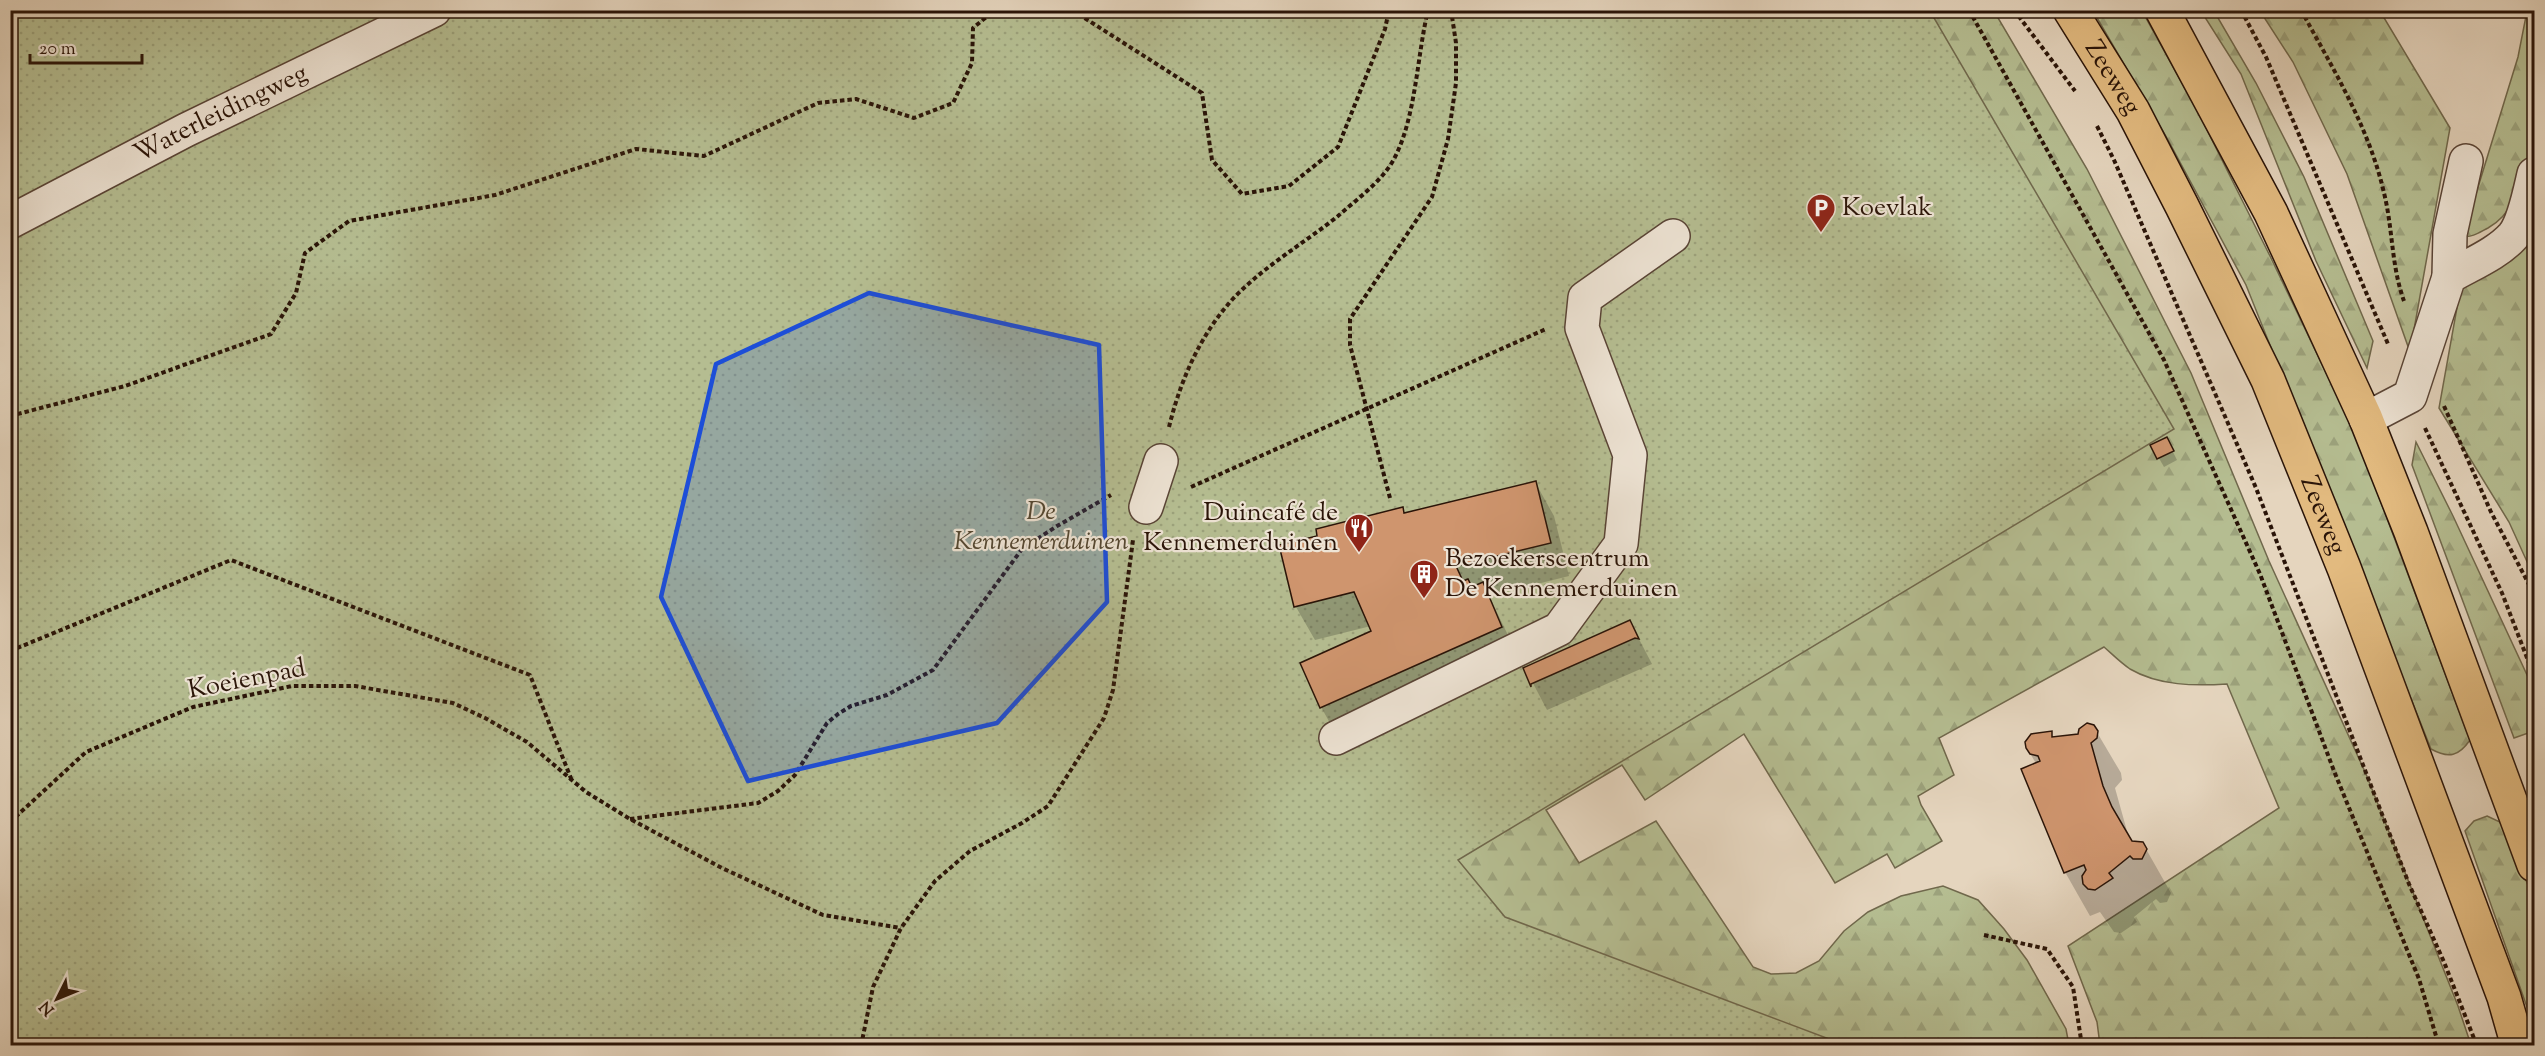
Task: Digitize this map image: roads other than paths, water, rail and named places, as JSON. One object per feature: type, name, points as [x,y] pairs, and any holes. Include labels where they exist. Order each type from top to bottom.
[{"type":"main road","name":"Zeeweg","points":[[2070,10],[2133,111],[2268,380],[2344,568],[2504,997],[2518,1046]]},
{"type":"main road","points":[[2162,10],[2271,213],[2366,419],[2411,532],[2535,866]]},
{"type":"street","name":"Waterleidingweg","points":[[10,222],[186,130],[434,10]]},
{"type":"street","points":[[2366,419],[2410,396],[2449,277],[2450,234],[2466,160]]},
{"type":"street","points":[[2449,277],[2513,236],[2528,202],[2535,174]]},
{"type":"street","points":[[1336,738],[1559,628],[1621,544],[1630,455],[1582,328],[1585,298],[1673,236]]},
{"type":"street","points":[[1146,507],[1161,460]]},
{"type":"place","name":"Koevlak","points":[[1821,234]]},
{"type":"place","name":"Duincafé de Kennemerduinen","points":[[1359,554]]},
{"type":"place","name":"Bezoekerscentrum De Kennemerduinen","points":[[1424,600]]},
{"type":"park label","name":"De Kennemerduinen","points":[[1041,527]]}]
